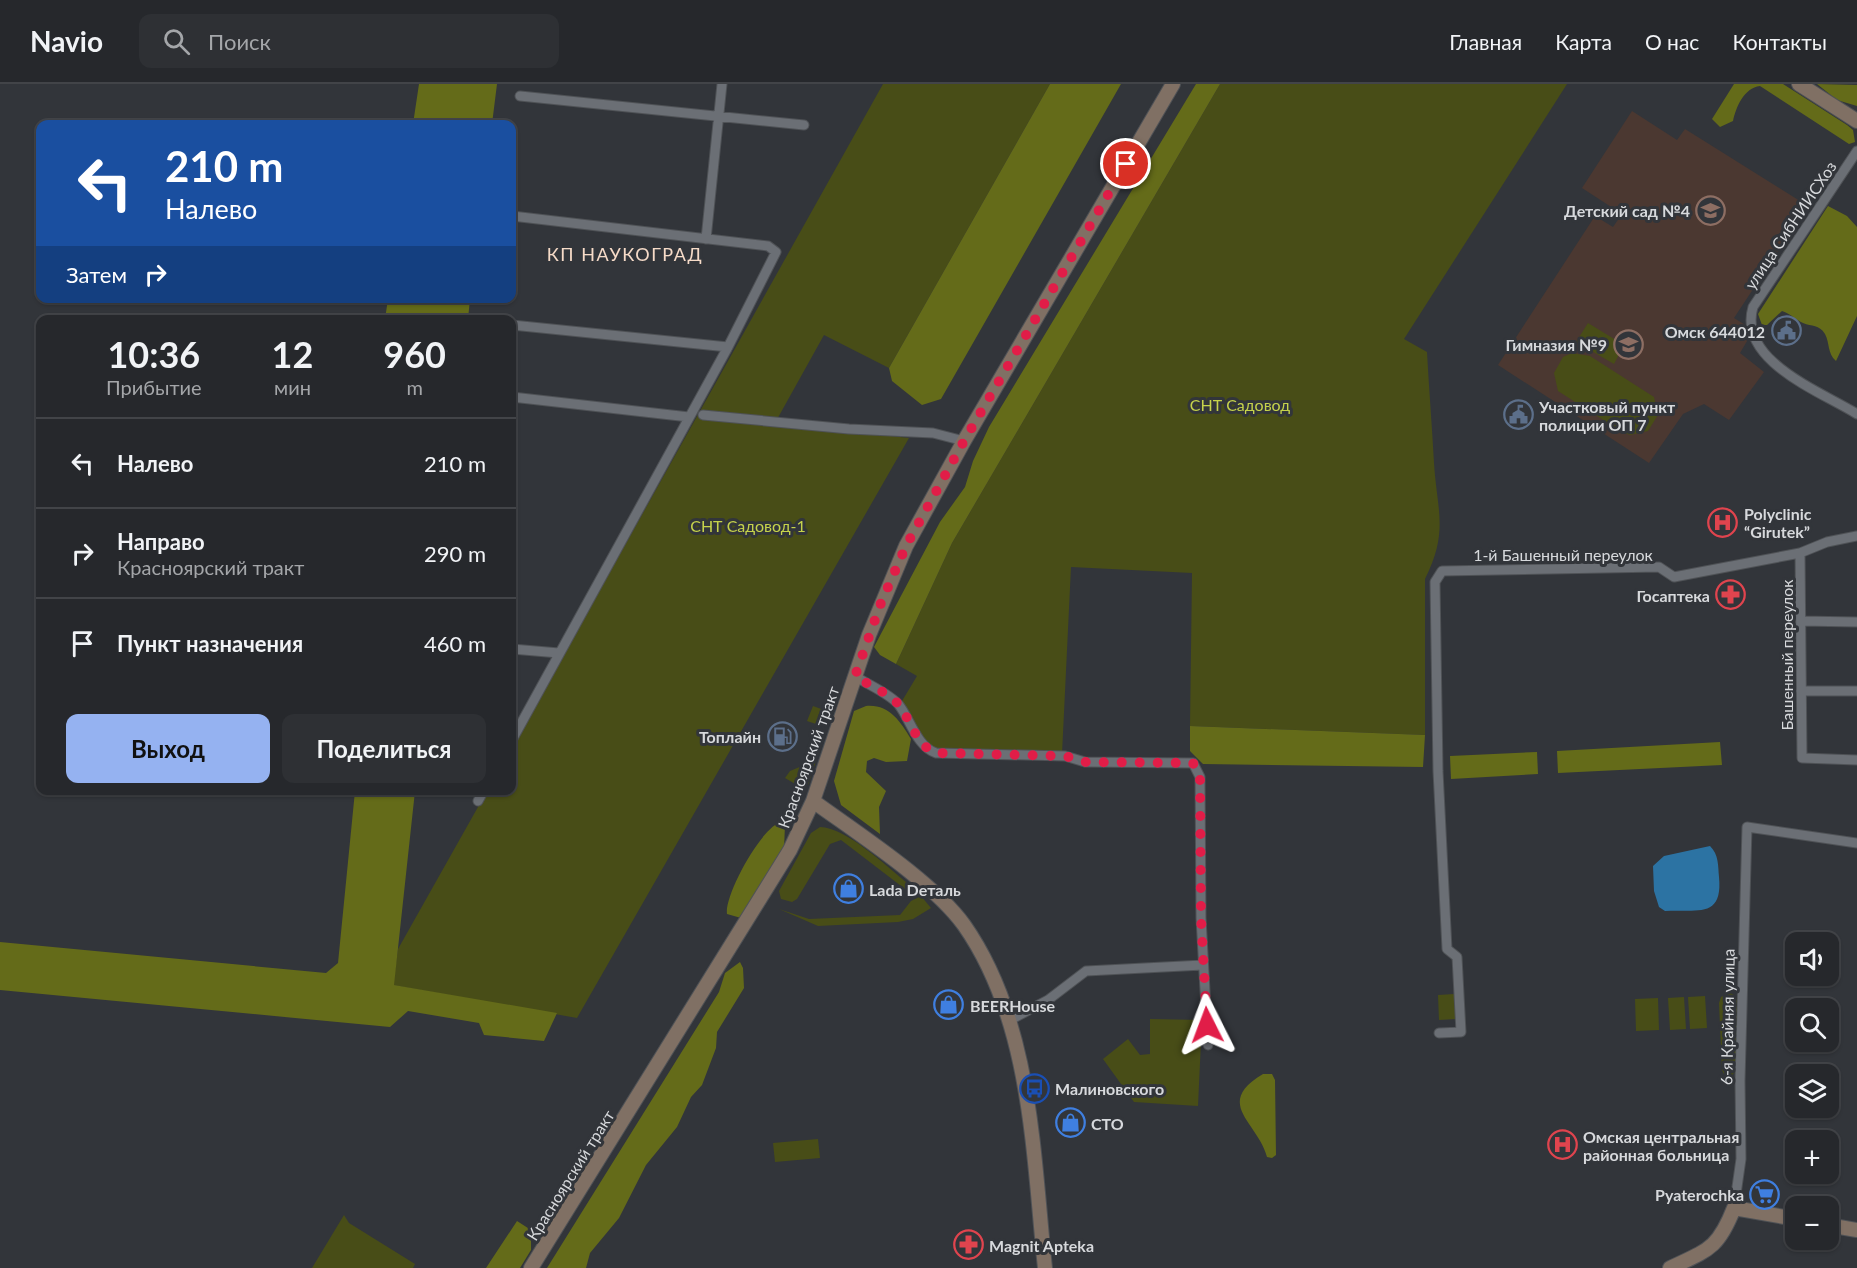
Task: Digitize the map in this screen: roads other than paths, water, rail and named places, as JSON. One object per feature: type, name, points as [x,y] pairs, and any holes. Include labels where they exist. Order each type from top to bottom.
[{"type":"main road","name":"Красноярский тракт","points":[[531,1268],[790,850],[813,801],[893,573],[964,441],[1173,84]]},
{"type":"main road","points":[[1799,84],[1857,121]]},
{"type":"main road","points":[[813,801],[919,881],[963,924],[980,952],[1008,1021],[1018,1054],[1030,1114],[1045,1268]]},
{"type":"main road","points":[[1670,1268],[1715,1245],[1722,1237],[1734,1208],[1785,1217]]},
{"type":"main road","points":[[1839,1227],[1857,1230]]},
{"type":"street","points":[[706,239],[722,84]]},
{"type":"street","points":[[520,96],[804,125]]},
{"type":"street","name":"улица СибНИИСХоз","points":[[1857,151],[1752,307],[1750,316],[1754,332],[1776,367],[1857,414]]},
{"type":"street","points":[[516,216],[768,246],[776,252],[728,347],[516,733]]},
{"type":"street","points":[[516,325],[728,347]]},
{"type":"street","points":[[516,397],[689,417]]},
{"type":"street","points":[[703,415],[849,429],[933,433],[964,441]]},
{"type":"street","name":"1-й Башенный переулок","points":[[1439,1033],[1461,1032],[1457,957],[1447,949],[1438,771],[1435,582],[1442,571],[1659,567],[1674,577],[1800,553],[1827,542],[1857,537]]},
{"type":"street","name":"Башенный переулок","points":[[1800,553],[1802,758],[1857,760]]},
{"type":"street","points":[[1802,621],[1857,622]]},
{"type":"street","points":[[516,649],[560,653]]},
{"type":"street","points":[[855,676],[897,704],[931,752],[1065,756],[1085,762],[1193,763],[1200,777],[1203,964],[1208,1045]]},
{"type":"street","points":[[1801,691],[1857,691]]},
{"type":"street","points":[[478,801],[481,795]]},
{"type":"street","name":"6-я Крайняя улица","points":[[1734,1208],[1741,1159],[1740,1081],[1747,827],[1857,843]]},
{"type":"street","points":[[1008,1021],[1048,1000],[1086,971],[1203,964]]},
{"type":"water","points":[[1710,846],[1717,857],[1719,877],[1717,900],[1712,906],[1688,911],[1665,911],[1659,907],[1654,891],[1653,866],[1664,856]]},
{"type":"place","name":"Детский сад №4","points":[[1711,210]]},
{"type":"place","name":"Омск 644012","points":[[1786,331]]},
{"type":"place","name":"Гимназия №9","points":[[1628,344]]},
{"type":"place","name":"Участковый пункт полиции ОП 7","points":[[1518,415]]},
{"type":"place","name":"Polyclinic “Girutek”","points":[[1723,522]]},
{"type":"place","name":"Госаптека","points":[[1731,595]]},
{"type":"place","name":"Топлайн","points":[[782,736]]},
{"type":"place","name":"Lada Dеталь","points":[[848,889]]},
{"type":"place","name":"BEERHouse","points":[[949,1005]]},
{"type":"place","name":"Малиновского","points":[[1034,1088]]},
{"type":"place","name":"СТО","points":[[1070,1123]]},
{"type":"place","name":"Омская центральная районная больница","points":[[1562,1145]]},
{"type":"place","name":"Pyaterochka","points":[[1765,1194]]},
{"type":"place","name":"Magnit Apteka","points":[[968,1245]]},
{"type":"district","name":"КП НАУКОГРАД","points":[[625,254]]},
{"type":"park label","name":"СНТ Садовод","points":[[1240,404]]},
{"type":"park label","name":"СНТ Садовод-1","points":[[748,525]]}]
